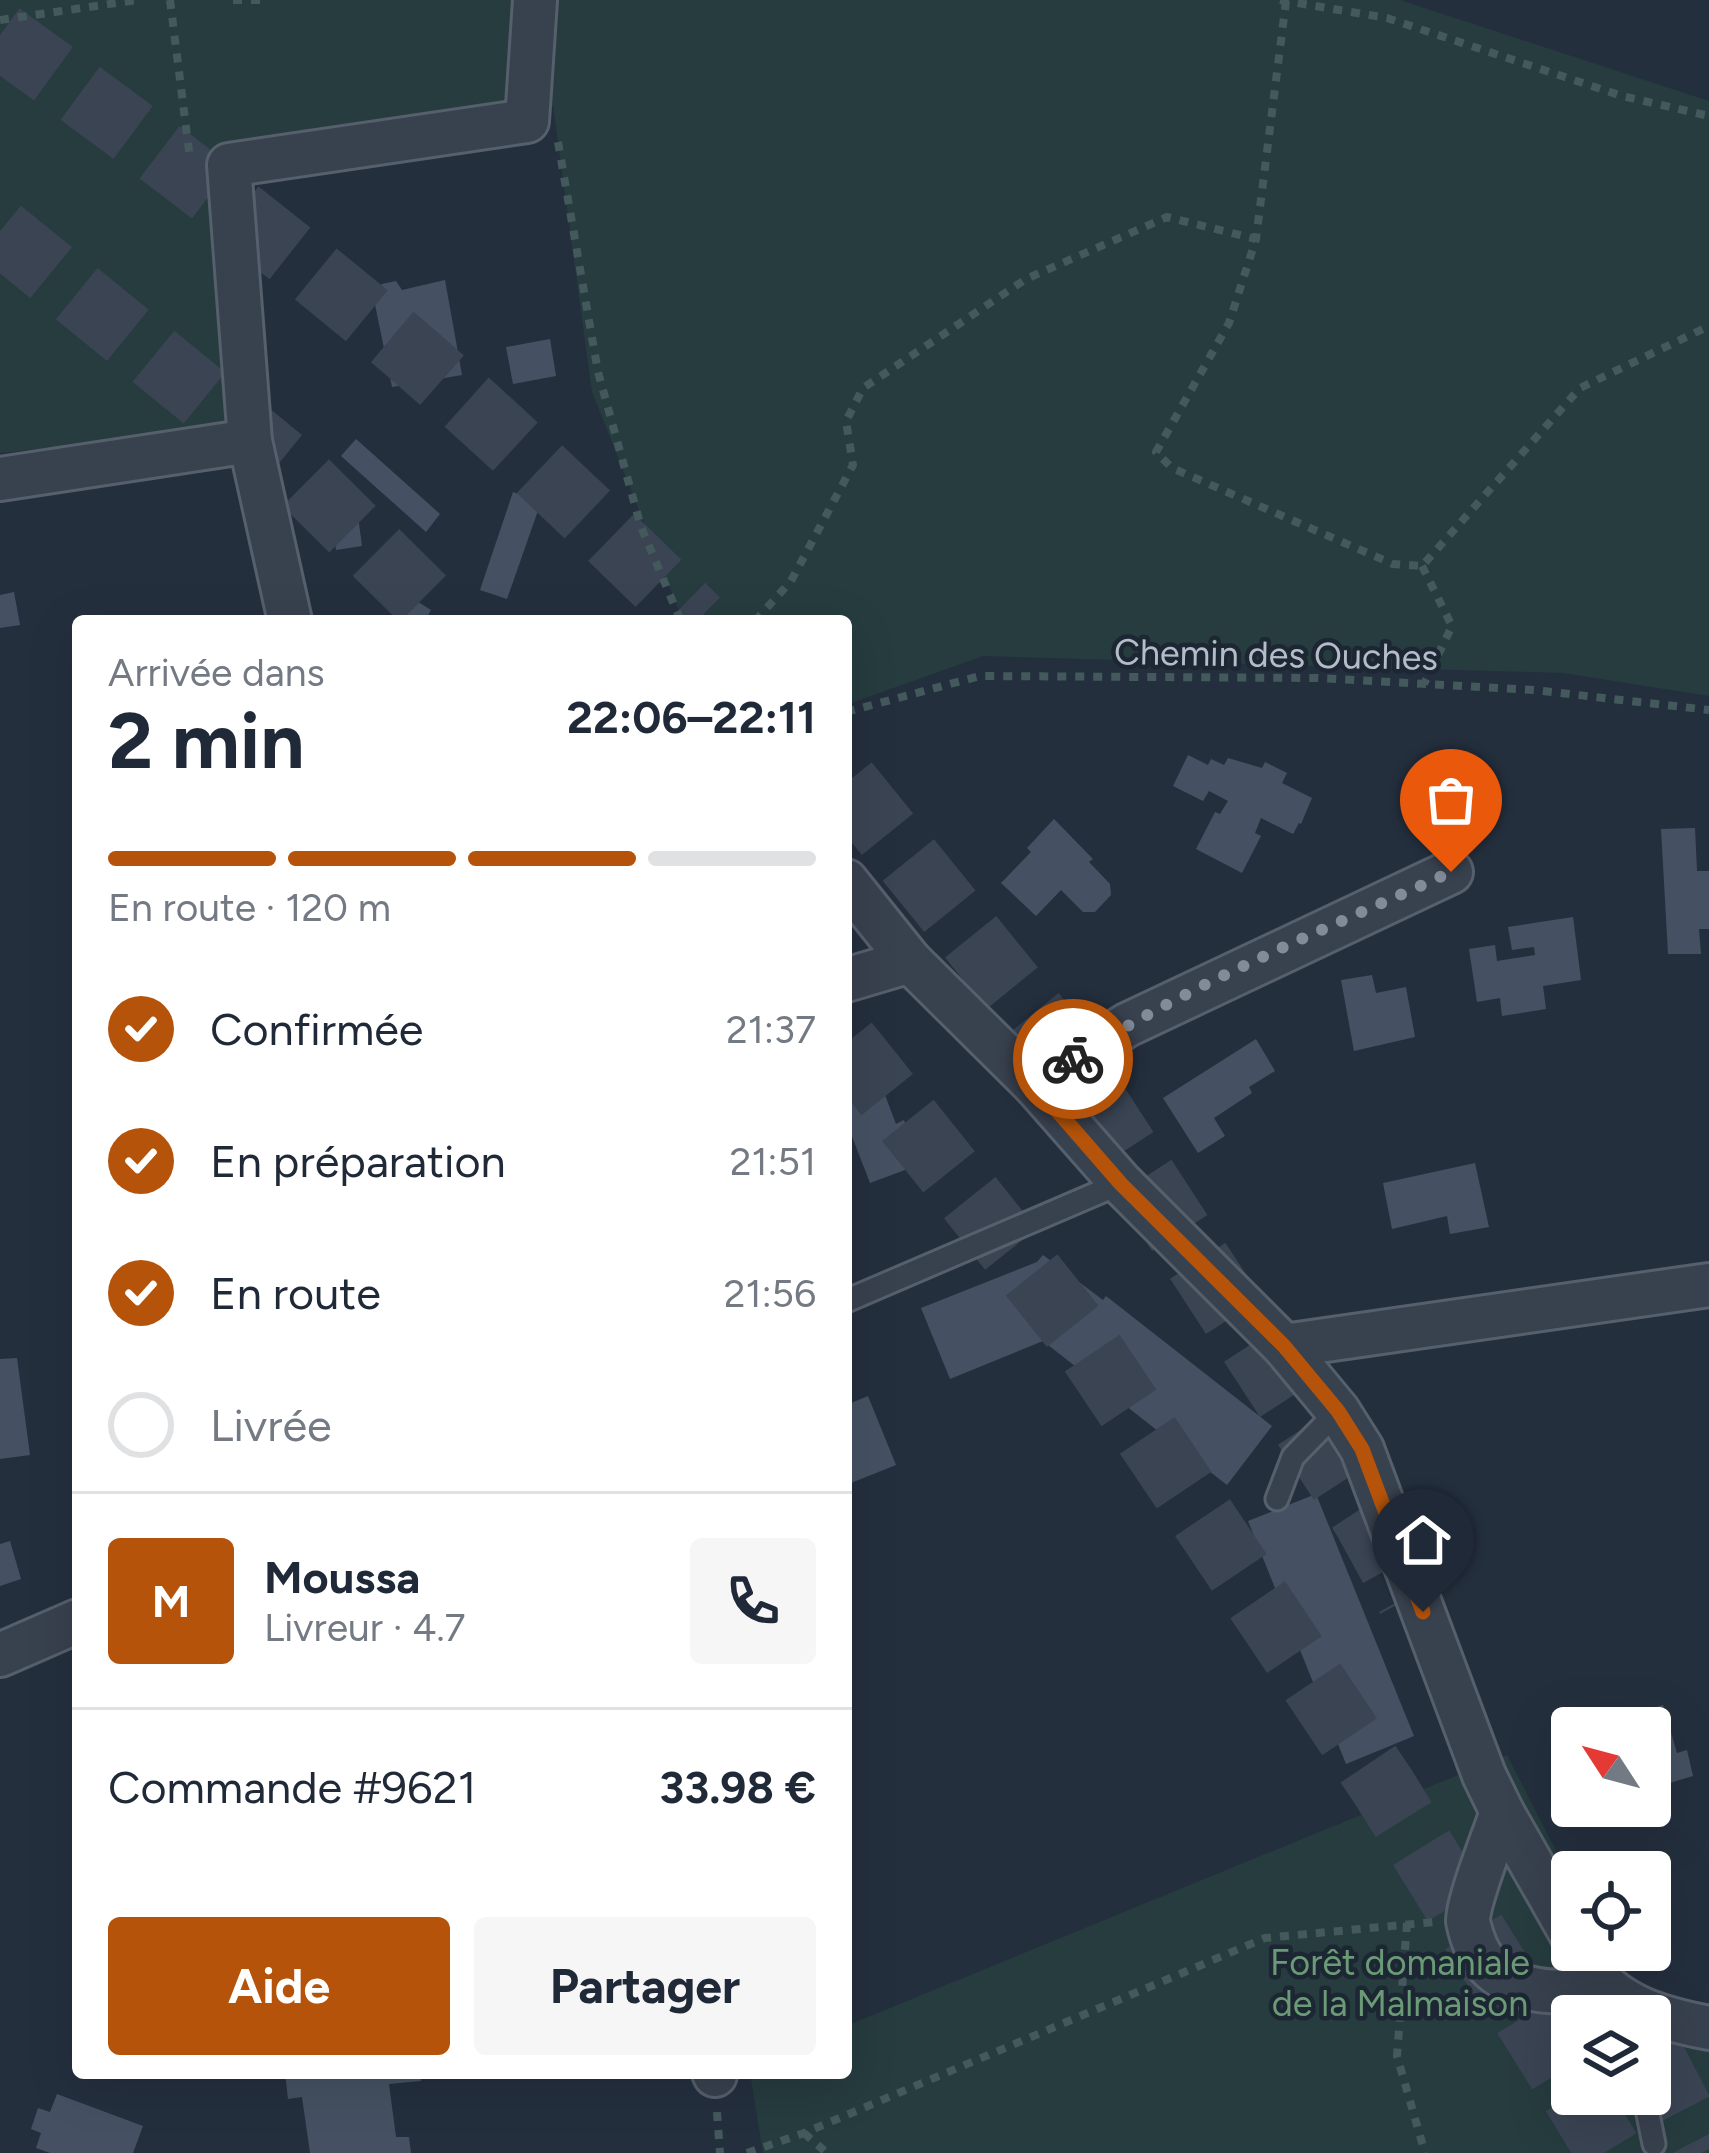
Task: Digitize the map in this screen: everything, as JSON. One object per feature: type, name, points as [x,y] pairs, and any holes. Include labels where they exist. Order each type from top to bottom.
[{"type":"street","points":[[289,615],[250,441],[229,165],[527,122],[535,0]]},
{"type":"street","points":[[0,478],[250,441]]},
{"type":"street","points":[[1034,1084],[1126,1025],[1451,872]]},
{"type":"street","points":[[852,888],[910,961],[1034,1084],[1121,1184],[1284,1346],[1338,1411],[1362,1449],[1484,1775],[1551,1898]]},
{"type":"street","points":[[852,978],[910,961]]},
{"type":"street","points":[[1284,1346],[1709,1285]]},
{"type":"street","points":[[0,1655],[72,1624]]},
{"type":"street","points":[[1502,1812],[1467,1922],[1479,1960],[1508,1981],[1534,1991],[1582,1991],[1589,1971]]},
{"type":"street","points":[[1593,1971],[1619,1995]]},
{"type":"street","points":[[1671,2020],[1709,2028]]},
{"type":"lane","points":[[852,1298],[1121,1184]]},
{"type":"lane","points":[[1277,1499],[1293,1457],[1338,1411]]},
{"type":"lane","points":[[1648,2115],[1654,2144]]},
{"type":"path","points":[[0,20],[136,0]]},
{"type":"path","points":[[170,0],[191,164],[229,165]]},
{"type":"path","points":[[233,0],[263,0]]},
{"type":"path","points":[[1422,566],[1393,564],[1172,469],[1156,452],[1228,323],[1256,239],[1283,0],[1387,18],[1622,97],[1709,116]]},
{"type":"path","points":[[527,122],[555,128],[598,372],[641,527],[678,615]]},
{"type":"path","points":[[760,615],[790,580],[853,465],[846,421],[863,388],[1026,279],[1167,217],[1256,239]]},
{"type":"path","points":[[1422,566],[1580,388],[1709,326]]},
{"type":"path","points":[[1422,566],[1452,626],[1424,684]]},
{"type":"path","name":"Chemin des Ouches","points":[[852,710],[980,676],[1317,678],[1534,690],[1709,710]]},
{"type":"path","points":[[747,2153],[1265,1938],[1407,1923],[1467,1922]]},
{"type":"path","points":[[1407,1923],[1397,2056],[1425,2153]]},
{"type":"path","points":[[804,2133],[827,2153]]},
{"type":"green space","points":[[0,0],[1400,0],[1709,101],[1709,696],[1563,673],[983,656],[852,703],[852,615],[681,615],[592,392],[553,106],[210,149],[227,429],[0,453]]},
{"type":"green space","name":"Forêt domaniale de la Malmaison","points":[[1507,1755],[1556,1851],[1551,1851],[1551,1971],[1618,1971],[1624,1983],[1670,1995],[1551,1995],[1551,2115],[1671,2115],[1671,1995],[1709,2005],[1709,2153],[763,2153],[751,2079],[852,2079],[852,2024]]},
{"type":"building","points":[[445,280],[462,375],[392,387],[373,295],[382,284],[396,281],[402,290]]},
{"type":"building","points":[[550,339],[556,376],[513,384],[506,347]]},
{"type":"building","points":[[356,439],[440,514],[426,532],[341,456]]},
{"type":"building","points":[[354,486],[362,546],[336,550],[328,490]]},
{"type":"building","points":[[513,492],[541,502],[507,599],[480,590]]},
{"type":"building","points":[[396,588],[431,610],[428,615],[399,615],[385,606]]},
{"type":"building","points":[[14,592],[20,625],[0,628],[0,595]]},
{"type":"building","points":[[1188,755],[1208,765],[1211,759],[1224,765],[1228,758],[1262,768],[1265,762],[1287,773],[1282,783],[1312,798],[1301,824],[1293,834],[1261,818],[1255,833],[1261,836],[1242,873],[1196,849],[1215,812],[1220,814],[1228,801],[1209,791],[1203,801],[1173,786]]},
{"type":"building","points":[[1054,819],[1110,884],[1111,895],[1095,912],[1083,912],[1061,890],[1036,916],[1001,883]]},
{"type":"building","points":[[1695,828],[1697,871],[1709,871],[1709,929],[1699,929],[1701,954],[1668,954],[1661,829]]},
{"type":"building","points":[[1573,917],[1581,980],[1543,986],[1546,1009],[1502,1016],[1500,998],[1477,1002],[1469,949],[1495,945],[1497,961],[1535,955],[1534,947],[1512,950],[1508,927]]},
{"type":"building","points":[[1372,975],[1376,993],[1406,987],[1415,1037],[1354,1051],[1341,980]]},
{"type":"building","points":[[1256,1039],[1275,1071],[1214,1118],[1225,1136],[1198,1153],[1163,1098]]},
{"type":"building","points":[[877,1074],[896,1124],[904,1120],[913,1147],[906,1150],[913,1167],[870,1183],[852,1136],[852,1084]]},
{"type":"building","points":[[1475,1163],[1489,1227],[1450,1234],[1447,1216],[1392,1229],[1383,1183]]},
{"type":"building","points":[[1043,1255],[1103,1300],[1106,1296],[1272,1426],[1227,1485],[1043,1341],[950,1379],[921,1308],[1037,1262]]},
{"type":"building","points":[[17,1358],[30,1455],[0,1459],[0,1359]]},
{"type":"building","points":[[868,1396],[896,1465],[852,1483],[852,1403]]},
{"type":"building","points":[[1316,1494],[1414,1736],[1346,1764],[1248,1521]]},
{"type":"building","points":[[10,1541],[21,1579],[0,1586],[0,1544]]},
{"type":"building","points":[[1671,1732],[1677,1753],[1687,1750],[1693,1776],[1671,1783]]},
{"type":"building","points":[[286,2079],[421,2079],[389,2084],[396,2137],[409,2137],[411,2153],[310,2153],[302,2097],[288,2099]]},
{"type":"building","points":[[57,2094],[143,2126],[133,2153],[50,2153],[36,2148],[41,2133],[31,2129],[38,2108],[50,2112]]},
{"type":"tunnel","points":[[0,35],[202,184],[397,341],[512,443],[691,615]]},
{"type":"tunnel","points":[[0,231],[294,471],[439,615]]},
{"type":"tunnel","points":[[852,790],[1055,1041],[1365,1518],[1409,1598]]},
{"type":"tunnel","points":[[852,1050],[1082,1338],[1384,1788],[1551,2057]]},
{"type":"tunnel","points":[[1671,2093],[1702,2153]]},
{"type":"tunnel","points":[[1587,2115],[1610,2153]]},
{"type":"way so far","points":[[1073,1059],[1126,1025],[1212,982],[1451,872]]},
{"type":"route","points":[[1073,1059],[1034,1084],[1121,1184],[1284,1346],[1338,1411],[1362,1449],[1423,1612]]}]
